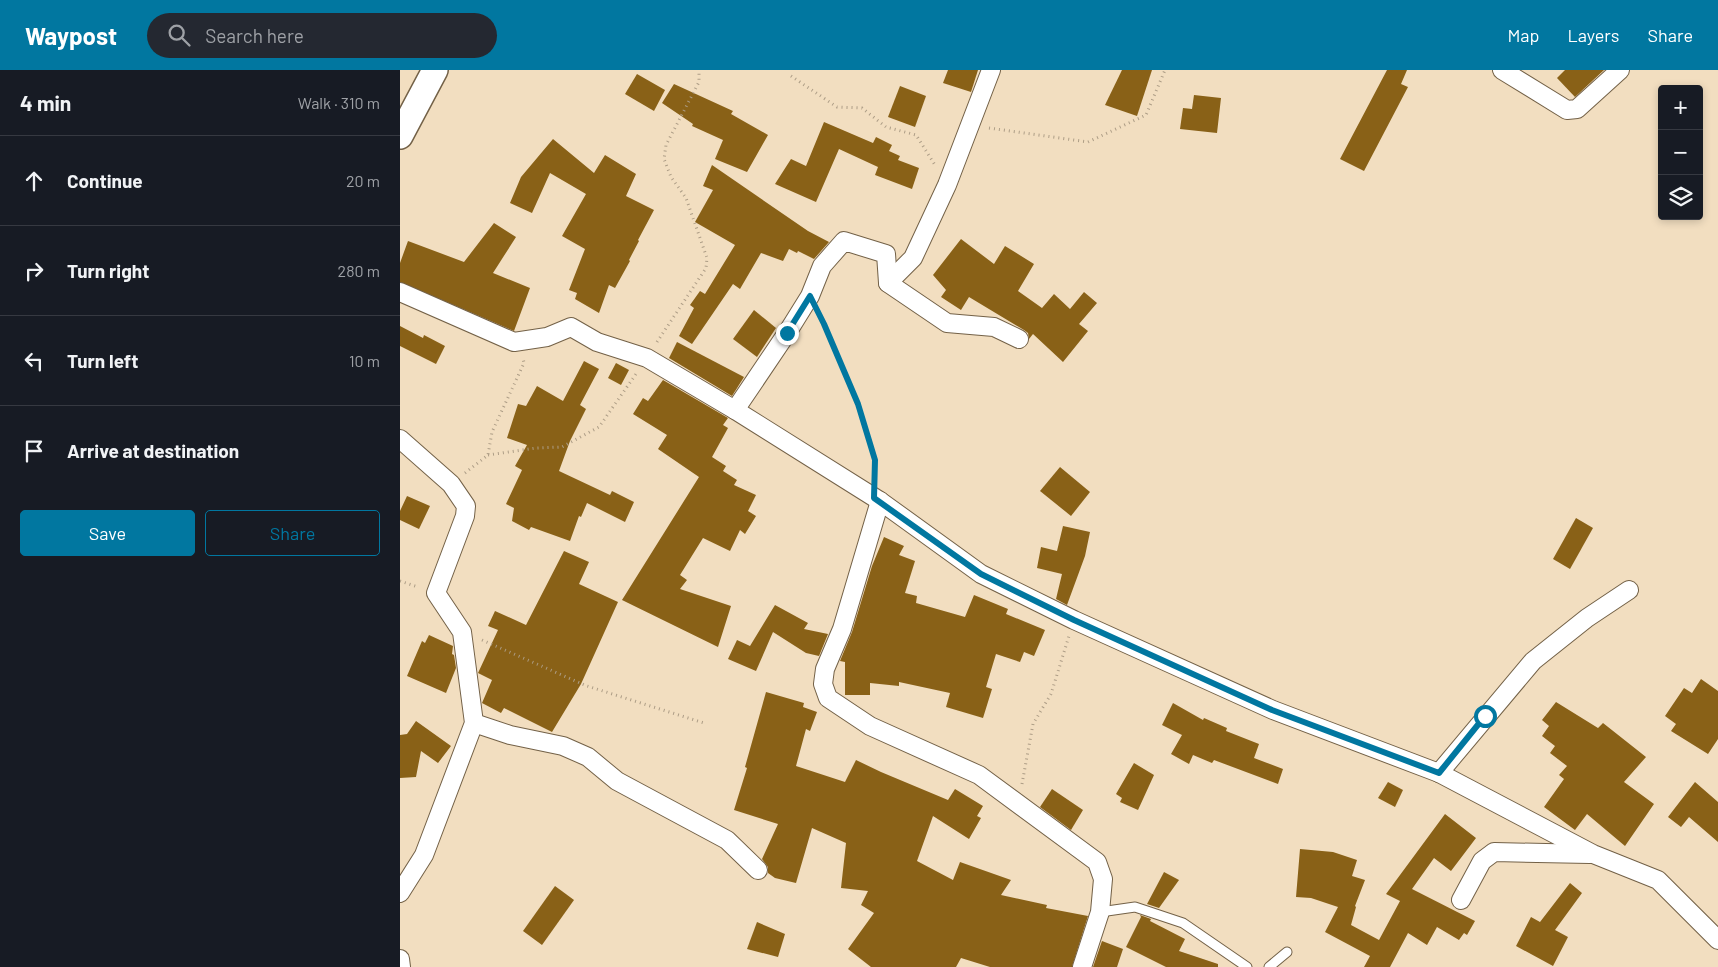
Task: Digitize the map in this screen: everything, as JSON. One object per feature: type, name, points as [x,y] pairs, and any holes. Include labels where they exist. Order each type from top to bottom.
[{"type":"main road","points":[[400,136],[435,70]]},
{"type":"street","points":[[888,283],[913,258],[947,185],[991,70]]},
{"type":"street","points":[[1502,70],[1566,110],[1577,109],[1620,70]]},
{"type":"street","points":[[735,410],[810,296],[822,266],[844,241],[886,254],[888,283]]},
{"type":"street","points":[[888,283],[946,322],[994,327],[1019,340]]},
{"type":"street","points":[[400,292],[514,342],[547,337],[570,327],[596,342],[647,358],[735,410],[877,499],[981,574],[1074,620],[1272,710],[1439,773],[1593,854],[1658,880],[1718,940]]},
{"type":"street","points":[[400,439],[450,484],[466,506],[465,516],[436,593],[462,632],[474,723],[424,855],[400,894]]},
{"type":"street","points":[[877,499],[842,629],[825,670],[823,684],[828,698],[870,726],[979,775],[1097,862],[1102,879],[1100,912],[1082,967]]},
{"type":"street","points":[[1439,773],[1533,661],[1587,618],[1629,590]]},
{"type":"street","points":[[474,723],[510,735],[563,746],[588,757],[617,781],[727,840],[758,870]]},
{"type":"street","points":[[1461,900],[1482,861],[1494,852],[1593,854]]},
{"type":"street","points":[[400,959],[401,967]]},
{"type":"lane","points":[[1100,912],[1135,907],[1183,923],[1247,967]]},
{"type":"lane","points":[[1269,967],[1287,952]]},
{"type":"path","points":[[450,484],[488,455],[536,448],[562,447],[599,427],[706,268],[707,258],[686,198],[671,177],[664,159],[666,145],[699,82],[699,70]]},
{"type":"path","points":[[971,125],[1088,142],[1146,114],[1165,70]]},
{"type":"path","points":[[791,76],[838,107],[862,108],[886,126],[916,135],[947,185]]},
{"type":"path","points":[[810,296],[858,404],[875,460],[877,499]]},
{"type":"path","points":[[488,455],[492,432],[524,363],[521,352],[514,342]]},
{"type":"path","points":[[1016,803],[1025,774],[1033,724],[1050,694],[1074,620]]},
{"type":"path","points":[[462,632],[504,648],[587,686],[704,723]]},
{"type":"building","points":[[948,70],[978,70],[971,92],[943,83]]},
{"type":"building","points":[[1122,70],[1152,70],[1137,116],[1105,105]]},
{"type":"building","points":[[1387,70],[1407,70],[1401,84],[1408,87],[1364,171],[1340,159]]},
{"type":"building","points":[[1565,70],[1604,70],[1575,97],[1557,78]]},
{"type":"building","points":[[637,74],[665,90],[654,111],[625,94]]},
{"type":"building","points":[[674,84],[733,111],[731,114],[768,135],[747,172],[715,159],[723,140],[692,126],[693,124],[662,103]]},
{"type":"building","points":[[900,86],[926,96],[915,127],[888,117]]},
{"type":"building","points":[[1194,95],[1221,98],[1217,133],[1180,129],[1183,108],[1192,109]]},
{"type":"building","points":[[824,122],[873,143],[876,137],[892,145],[889,151],[900,156],[898,160],[919,168],[912,189],[875,175],[878,167],[839,149],[816,202],[775,184],[791,159],[806,166]]},
{"type":"building","points":[[553,139],[594,173],[605,155],[636,174],[626,196],[654,210],[615,288],[609,285],[599,313],[575,299],[577,293],[569,290],[585,249],[562,236],[586,194],[550,173],[532,213],[510,203],[521,177]]},
{"type":"building","points":[[712,165],[808,231],[829,242],[814,259],[789,249],[783,261],[761,253],[740,289],[733,284],[692,344],[679,336],[694,308],[690,305],[700,291],[705,294],[735,245],[695,222],[713,190],[703,186]]},
{"type":"building","points":[[494,223],[516,237],[493,273],[530,288],[514,331],[400,282],[400,263],[408,241],[464,262]]},
{"type":"building","points":[[961,239],[994,264],[1005,246],[1034,264],[1018,291],[1042,308],[1054,294],[1070,309],[1084,292],[1097,303],[1079,324],[1088,331],[1063,362],[1033,334],[1029,339],[1028,333],[1024,330],[969,297],[961,310],[941,297],[946,290],[933,275]]},
{"type":"building","points":[[754,310],[776,328],[757,357],[733,339]]},
{"type":"building","points":[[400,326],[423,338],[424,335],[445,346],[436,364],[400,346]]},
{"type":"building","points":[[677,342],[744,377],[732,396],[669,358]]},
{"type":"building","points":[[584,361],[599,369],[580,405],[586,409],[570,441],[559,471],[610,495],[612,491],[634,502],[625,522],[587,503],[581,517],[579,516],[570,541],[531,527],[529,530],[512,521],[514,508],[506,504],[522,470],[515,466],[527,445],[507,438],[518,404],[526,406],[537,386],[563,401]]},
{"type":"building","points":[[616,363],[629,370],[621,385],[608,378]]},
{"type":"building","points":[[663,380],[728,418],[723,425],[728,428],[712,457],[726,466],[723,471],[737,480],[734,485],[756,495],[748,511],[756,516],[745,534],[740,530],[730,551],[703,538],[680,575],[687,580],[680,589],[731,606],[718,647],[622,600],[699,477],[658,449],[667,435],[633,414],[643,398],[648,401]]},
{"type":"building","points":[[1060,467],[1090,492],[1071,516],[1040,491]]},
{"type":"building","points":[[407,496],[430,506],[419,529],[400,520],[400,511]]},
{"type":"building","points":[[1576,518],[1593,528],[1570,569],[1553,559]]},
{"type":"building","points":[[1063,526],[1090,532],[1085,556],[1067,605],[1056,599],[1062,574],[1037,568],[1041,547],[1057,551]]},
{"type":"building","points":[[884,537],[904,546],[899,555],[915,561],[905,593],[917,596],[916,603],[965,617],[974,595],[1008,609],[1006,614],[1045,630],[1034,656],[1024,652],[1020,662],[996,654],[986,687],[992,689],[983,718],[946,707],[950,693],[899,682],[899,686],[870,683],[870,695],[845,695],[845,662],[840,661],[852,632],[872,566]]},
{"type":"building","points":[[564,551],[589,562],[579,584],[618,602],[581,684],[552,732],[504,708],[501,713],[482,703],[492,680],[478,673],[498,630],[488,626],[495,611],[526,625]]},
{"type":"building","points":[[775,605],[808,623],[804,629],[828,634],[819,656],[806,653],[773,632],[756,671],[728,659],[737,640],[750,646]]},
{"type":"building","points":[[429,635],[453,646],[452,654],[454,655],[456,668],[446,693],[407,676],[422,641],[425,643]]},
{"type":"building","points":[[1701,679],[1718,691],[1718,739],[1708,754],[1671,731],[1676,724],[1665,716],[1684,688],[1692,693]]},
{"type":"building","points":[[766,692],[804,703],[803,707],[817,712],[810,731],[806,729],[796,766],[845,782],[856,760],[948,800],[955,789],[983,806],[977,816],[981,818],[969,839],[933,816],[917,861],[953,880],[960,862],[1011,880],[1001,895],[1047,905],[1046,908],[1088,916],[1072,967],[990,967],[961,958],[956,967],[871,967],[848,949],[874,913],[861,905],[868,891],[841,888],[846,843],[812,828],[796,883],[775,878],[768,873],[768,867],[762,859],[778,824],[734,810],[747,768],[745,767]]},
{"type":"building","points":[[1556,702],[1598,728],[1603,723],[1646,757],[1624,782],[1654,804],[1625,846],[1587,814],[1575,830],[1544,807],[1564,779],[1559,775],[1567,766],[1550,753],[1555,746],[1542,736],[1549,726],[1542,720]]},
{"type":"building","points":[[1173,703],[1203,720],[1204,718],[1227,728],[1226,731],[1259,744],[1254,758],[1283,769],[1278,784],[1214,760],[1212,763],[1193,755],[1189,764],[1171,754],[1182,735],[1162,725]]},
{"type":"building","points":[[416,721],[451,746],[438,763],[421,751],[416,777],[400,778],[400,735],[407,734]]},
{"type":"building","points":[[1134,763],[1154,775],[1138,810],[1120,802],[1122,798],[1116,794]]},
{"type":"building","points":[[1388,782],[1403,790],[1395,807],[1378,798]]},
{"type":"building","points":[[1695,782],[1718,802],[1718,842],[1689,817],[1681,827],[1668,817]]},
{"type":"building","points":[[1052,789],[1083,810],[1071,830],[1040,807]]},
{"type":"building","points":[[1445,814],[1476,838],[1451,871],[1434,858],[1412,889],[1475,921],[1467,935],[1464,933],[1459,940],[1437,927],[1427,945],[1408,933],[1390,967],[1364,967],[1370,956],[1325,932],[1338,907],[1311,898],[1296,897],[1300,849],[1333,852],[1357,860],[1352,876],[1365,880],[1355,906],[1351,925],[1379,940],[1400,901],[1386,894]]},
{"type":"building","points":[[1164,872],[1179,880],[1159,908],[1147,904]]},
{"type":"building","points":[[1570,883],[1582,893],[1555,930],[1568,937],[1553,966],[1516,946],[1531,917],[1540,922]]},
{"type":"building","points":[[555,886],[574,900],[542,945],[523,931]]},
{"type":"building","points":[[1140,915],[1151,919],[1150,921],[1185,939],[1179,951],[1218,964],[1218,967],[1166,967],[1126,947],[1141,917]]},
{"type":"building","points":[[757,922],[785,934],[778,957],[747,949]]},
{"type":"building","points":[[1102,941],[1123,949],[1117,967],[1093,967]]},
{"type":"route","points":[[787,333],[810,296],[858,404],[875,460],[874,498],[981,574],[1074,620],[1272,710],[1439,773],[1485,716]]}]
